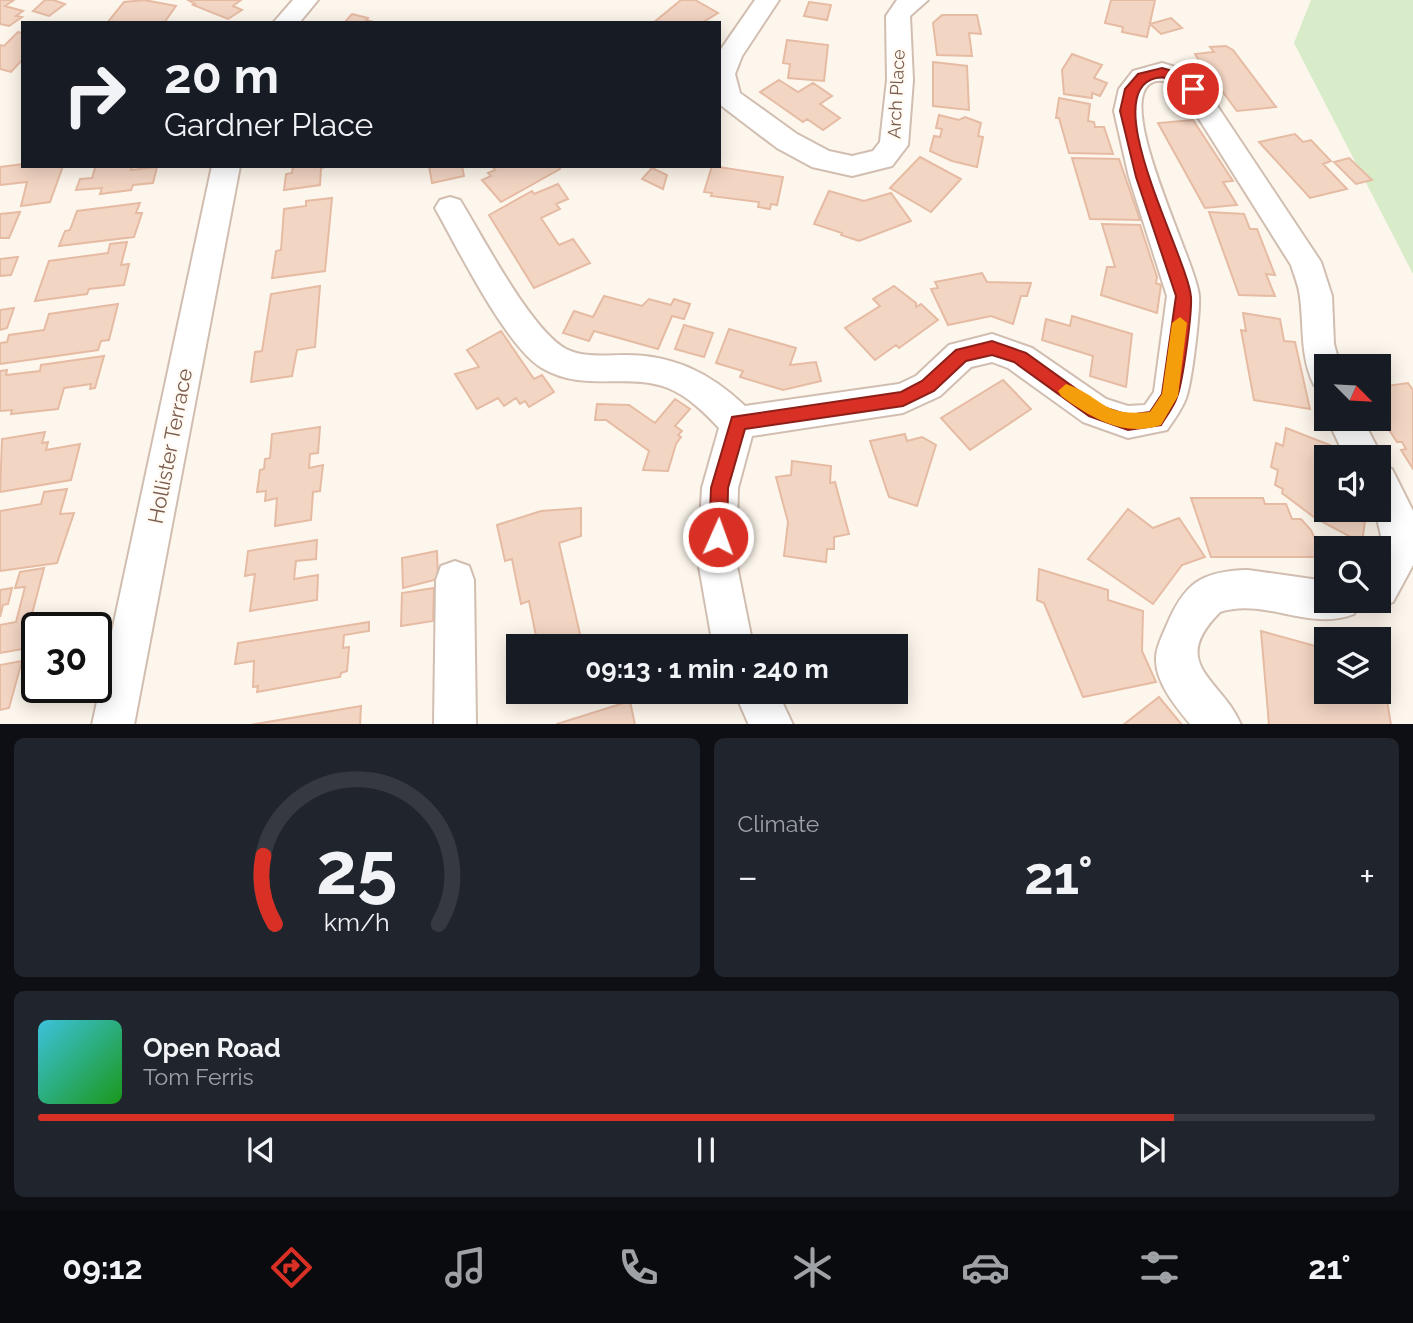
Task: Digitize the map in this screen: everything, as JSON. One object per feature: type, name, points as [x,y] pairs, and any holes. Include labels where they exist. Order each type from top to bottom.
[{"type":"street","points":[[287,21],[306,0]]},
{"type":"street","name":"Arch Place","points":[[767,0],[726,65],[722,75],[728,97],[787,141],[822,160],[852,166],[882,159],[894,145],[900,80],[898,16],[908,3],[916,0]]},
{"type":"street","points":[[738,422],[903,398],[928,386],[961,355],[992,348],[1020,358],[1095,411],[1128,422],[1155,419],[1170,396],[1183,296],[1143,177],[1126,111],[1132,89],[1142,77],[1162,72],[1179,77],[1193,89],[1306,262],[1317,296],[1321,354]]},
{"type":"street","name":"Hollister Terrace","points":[[113,724],[226,168]]},
{"type":"street","points":[[450,208],[528,333],[551,357],[586,369],[672,374],[706,391],[738,422]]},
{"type":"street","points":[[731,634],[717,561],[720,488],[738,422]]},
{"type":"street","points":[[1391,504],[1402,534],[1396,567],[1391,573]]},
{"type":"street","points":[[455,580],[456,724]]},
{"type":"street","points":[[1220,724],[1191,693],[1176,658],[1185,623],[1202,599],[1227,588],[1314,597]]},
{"type":"street","points":[[762,704],[772,724]]},
{"type":"green space","points":[[1311,0],[1413,0],[1413,274],[1294,43]]},
{"type":"building","points":[[0,0],[14,0],[5,6],[23,11],[16,16],[22,17],[9,26],[0,24]]},
{"type":"building","points":[[45,0],[65,4],[49,16],[33,11]]},
{"type":"building","points":[[144,0],[176,6],[165,21],[109,21],[124,2]]},
{"type":"building","points":[[188,0],[241,0],[233,6],[242,10],[228,19],[193,5],[195,4]]},
{"type":"building","points":[[681,0],[695,0],[718,13],[705,21],[655,21]]},
{"type":"building","points":[[1111,0],[1155,0],[1147,37],[1122,32],[1123,27],[1105,23]]},
{"type":"building","points":[[809,2],[831,5],[827,20],[804,16]]},
{"type":"building","points":[[352,14],[370,21],[346,21]]},
{"type":"building","points":[[942,15],[977,15],[981,34],[969,33],[972,56],[937,55],[933,23]]},
{"type":"building","points":[[1171,18],[1182,28],[1161,34],[1150,24]]},
{"type":"building","points":[[18,32],[21,33],[21,61],[11,72],[0,69],[0,45],[4,46]]},
{"type":"building","points":[[787,40],[828,45],[824,81],[788,78],[790,64],[783,63]]},
{"type":"building","points":[[1226,46],[1233,50],[1276,107],[1237,111],[1219,87],[1216,87],[1195,54],[1214,52],[1210,47]]},
{"type":"building","points":[[1072,54],[1102,65],[1094,78],[1107,83],[1100,96],[1092,93],[1092,98],[1064,94],[1062,70]]},
{"type":"building","points":[[933,62],[967,66],[969,110],[933,106]]},
{"type":"building","points":[[779,80],[798,92],[813,83],[832,96],[820,104],[840,118],[823,130],[807,119],[803,122],[760,92]]},
{"type":"building","points":[[1059,98],[1090,104],[1088,121],[1094,122],[1095,127],[1104,127],[1113,154],[1069,153],[1059,118],[1056,118]]},
{"type":"building","points":[[939,115],[959,120],[965,117],[981,123],[978,136],[983,137],[977,167],[952,161],[930,151],[934,136],[940,137],[942,129],[936,128]]},
{"type":"building","points":[[1193,120],[1233,181],[1223,182],[1237,205],[1205,208],[1158,123]]},
{"type":"building","points":[[1295,134],[1303,142],[1311,140],[1331,161],[1323,164],[1347,189],[1310,198],[1259,142]]},
{"type":"building","points":[[920,157],[961,179],[931,212],[890,188]]},
{"type":"building","points":[[1072,158],[1119,159],[1140,220],[1090,219]]},
{"type":"building","points":[[1349,158],[1372,180],[1356,184],[1334,162]]},
{"type":"building","points":[[21,164],[21,168],[62,168],[50,202],[21,206],[27,182],[0,185],[0,167]]},
{"type":"building","points":[[95,168],[157,168],[153,183],[133,185],[131,190],[100,194],[102,188],[76,190],[80,179],[92,178]]},
{"type":"building","points":[[293,168],[321,168],[320,185],[284,190],[286,174],[292,173]]},
{"type":"building","points":[[429,168],[462,168],[464,176],[432,183]]},
{"type":"building","points":[[494,168],[560,169],[501,202],[482,180],[491,176],[488,173],[495,170]]},
{"type":"building","points":[[652,168],[667,175],[663,189],[642,179]]},
{"type":"building","points":[[711,168],[783,177],[777,205],[771,204],[770,209],[758,207],[759,202],[711,196],[712,193],[704,192]]},
{"type":"building","points":[[558,184],[568,199],[556,204],[560,209],[541,218],[559,245],[573,239],[590,263],[534,288],[489,215],[532,191],[534,194]]},
{"type":"building","points":[[829,191],[864,201],[891,193],[911,221],[859,241],[841,235],[842,233],[814,224]]},
{"type":"building","points":[[332,198],[325,271],[272,278],[276,251],[281,250],[284,209],[306,206],[306,201]]},
{"type":"building","points":[[140,203],[136,213],[142,213],[134,237],[59,246],[65,231],[70,230],[77,211]]},
{"type":"building","points":[[20,212],[9,238],[0,238],[0,214]]},
{"type":"building","points":[[1209,212],[1244,214],[1250,229],[1257,229],[1275,275],[1266,274],[1275,296],[1239,295]]},
{"type":"building","points":[[1102,224],[1140,225],[1157,277],[1156,283],[1161,285],[1157,313],[1101,295],[1107,267],[1115,267]]},
{"type":"building","points":[[127,242],[121,265],[129,264],[124,285],[89,289],[87,294],[35,301],[49,261],[108,253],[110,244]]},
{"type":"building","points":[[18,257],[11,275],[0,276],[0,259]]},
{"type":"building","points":[[982,273],[987,282],[1031,283],[1027,296],[1021,296],[1013,324],[991,316],[948,325],[931,289],[938,288],[935,282]]},
{"type":"building","points":[[320,286],[315,347],[297,350],[292,376],[251,382],[255,352],[262,351],[271,294]]},
{"type":"building","points":[[894,286],[916,303],[916,307],[921,304],[938,320],[899,348],[896,345],[875,360],[845,328],[880,306],[873,299]]},
{"type":"building","points":[[604,296],[642,306],[649,299],[671,305],[674,299],[690,304],[684,319],[672,316],[658,349],[594,331],[589,341],[563,333],[574,311],[593,317]]},
{"type":"building","points":[[118,304],[109,340],[101,341],[98,350],[0,364],[0,343],[7,342],[9,335],[44,330],[49,314]]},
{"type":"building","points":[[14,308],[7,328],[0,330],[0,310]]},
{"type":"building","points":[[1243,313],[1280,319],[1284,341],[1295,342],[1310,409],[1254,400],[1241,330],[1246,331]]},
{"type":"building","points":[[1072,316],[1132,334],[1126,387],[1090,376],[1093,356],[1042,340],[1046,319],[1070,326]]},
{"type":"building","points":[[684,325],[713,333],[704,357],[675,349]]},
{"type":"building","points":[[729,329],[796,348],[790,365],[816,362],[821,381],[783,390],[740,377],[743,371],[716,363]]},
{"type":"building","points":[[501,331],[534,379],[542,375],[554,392],[529,407],[525,401],[520,404],[516,398],[504,406],[498,398],[477,409],[455,374],[479,367],[467,350]]},
{"type":"building","points":[[104,356],[95,388],[90,389],[91,384],[64,388],[58,409],[11,414],[12,410],[0,411],[0,371],[7,370],[6,375],[40,371],[41,365]]},
{"type":"building","points":[[1003,380],[1031,409],[970,450],[941,418]]},
{"type":"building","points":[[1408,383],[1413,390],[1413,469],[1401,450],[1406,449],[1402,442],[1397,442],[1390,431],[1391,385]]},
{"type":"building","points":[[675,399],[690,409],[675,426],[682,431],[678,435],[681,437],[676,444],[668,471],[643,470],[649,451],[606,420],[595,420],[597,404],[629,405],[655,423]]},
{"type":"building","points":[[320,427],[318,453],[310,454],[309,468],[323,465],[320,491],[313,492],[311,520],[275,526],[277,498],[265,501],[266,491],[257,492],[260,470],[264,469],[265,459],[270,458],[272,434]]},
{"type":"building","points":[[1286,428],[1330,445],[1314,445],[1314,517],[1275,485],[1278,470],[1271,467],[1276,443],[1283,446]]},
{"type":"building","points":[[45,432],[42,443],[48,442],[46,450],[80,444],[71,480],[0,492],[2,439]]},
{"type":"building","points":[[905,434],[907,441],[922,437],[936,445],[917,506],[889,497],[870,441]]},
{"type":"building","points":[[792,461],[831,466],[830,483],[835,482],[849,534],[834,537],[834,549],[827,549],[826,562],[784,556],[788,522],[776,477],[791,475]]},
{"type":"building","points":[[67,489],[60,514],[74,513],[57,563],[0,571],[0,511],[41,504],[44,492]]},
{"type":"building","points":[[1191,498],[1263,498],[1265,504],[1286,504],[1292,519],[1301,519],[1314,537],[1314,557],[1211,557]]},
{"type":"building","points":[[581,508],[581,536],[559,543],[580,634],[536,634],[529,601],[521,604],[512,559],[505,561],[497,525],[541,511]]},
{"type":"building","points":[[1128,509],[1153,528],[1179,518],[1205,557],[1182,565],[1153,604],[1088,559]]},
{"type":"building","points":[[1323,522],[1365,522],[1363,536],[1349,536]]},
{"type":"building","points":[[317,540],[316,559],[296,561],[294,579],[318,575],[317,600],[250,611],[255,574],[245,576],[248,551]]},
{"type":"building","points":[[437,551],[438,579],[403,588],[402,558]]},
{"type":"building","points":[[44,568],[33,612],[21,612],[21,649],[0,653],[0,625],[16,622],[25,587],[15,588],[20,572]]},
{"type":"building","points":[[1039,569],[1108,590],[1108,600],[1143,611],[1142,651],[1156,682],[1083,697],[1044,603],[1037,600]]},
{"type":"building","points":[[12,588],[8,604],[3,605],[0,617],[0,590]]},
{"type":"building","points":[[434,588],[433,621],[401,626],[402,593]]},
{"type":"building","points":[[369,622],[369,631],[344,635],[343,648],[349,647],[347,671],[341,673],[340,677],[257,692],[258,686],[253,687],[254,661],[235,664],[238,643]]},
{"type":"building","points":[[1261,631],[1314,646],[1314,704],[1388,704],[1391,724],[1269,724]]},
{"type":"building","points":[[21,661],[9,708],[0,710],[0,665]]},
{"type":"building","points":[[1159,697],[1181,724],[1124,724]]},
{"type":"building","points":[[620,704],[631,704],[635,724],[557,724]]},
{"type":"building","points":[[361,706],[360,724],[256,724]]},
{"type":"slow traffic","points":[[1066,391],[1095,411],[1128,422],[1155,419],[1170,396],[1180,323]]},
{"type":"route","points":[[718,537],[720,488],[738,422],[903,398],[928,386],[961,355],[992,348],[1020,358],[1095,411],[1128,422],[1155,419],[1170,396],[1183,296],[1143,177],[1126,111],[1132,89],[1142,77],[1162,72],[1179,77],[1193,89]]}]
